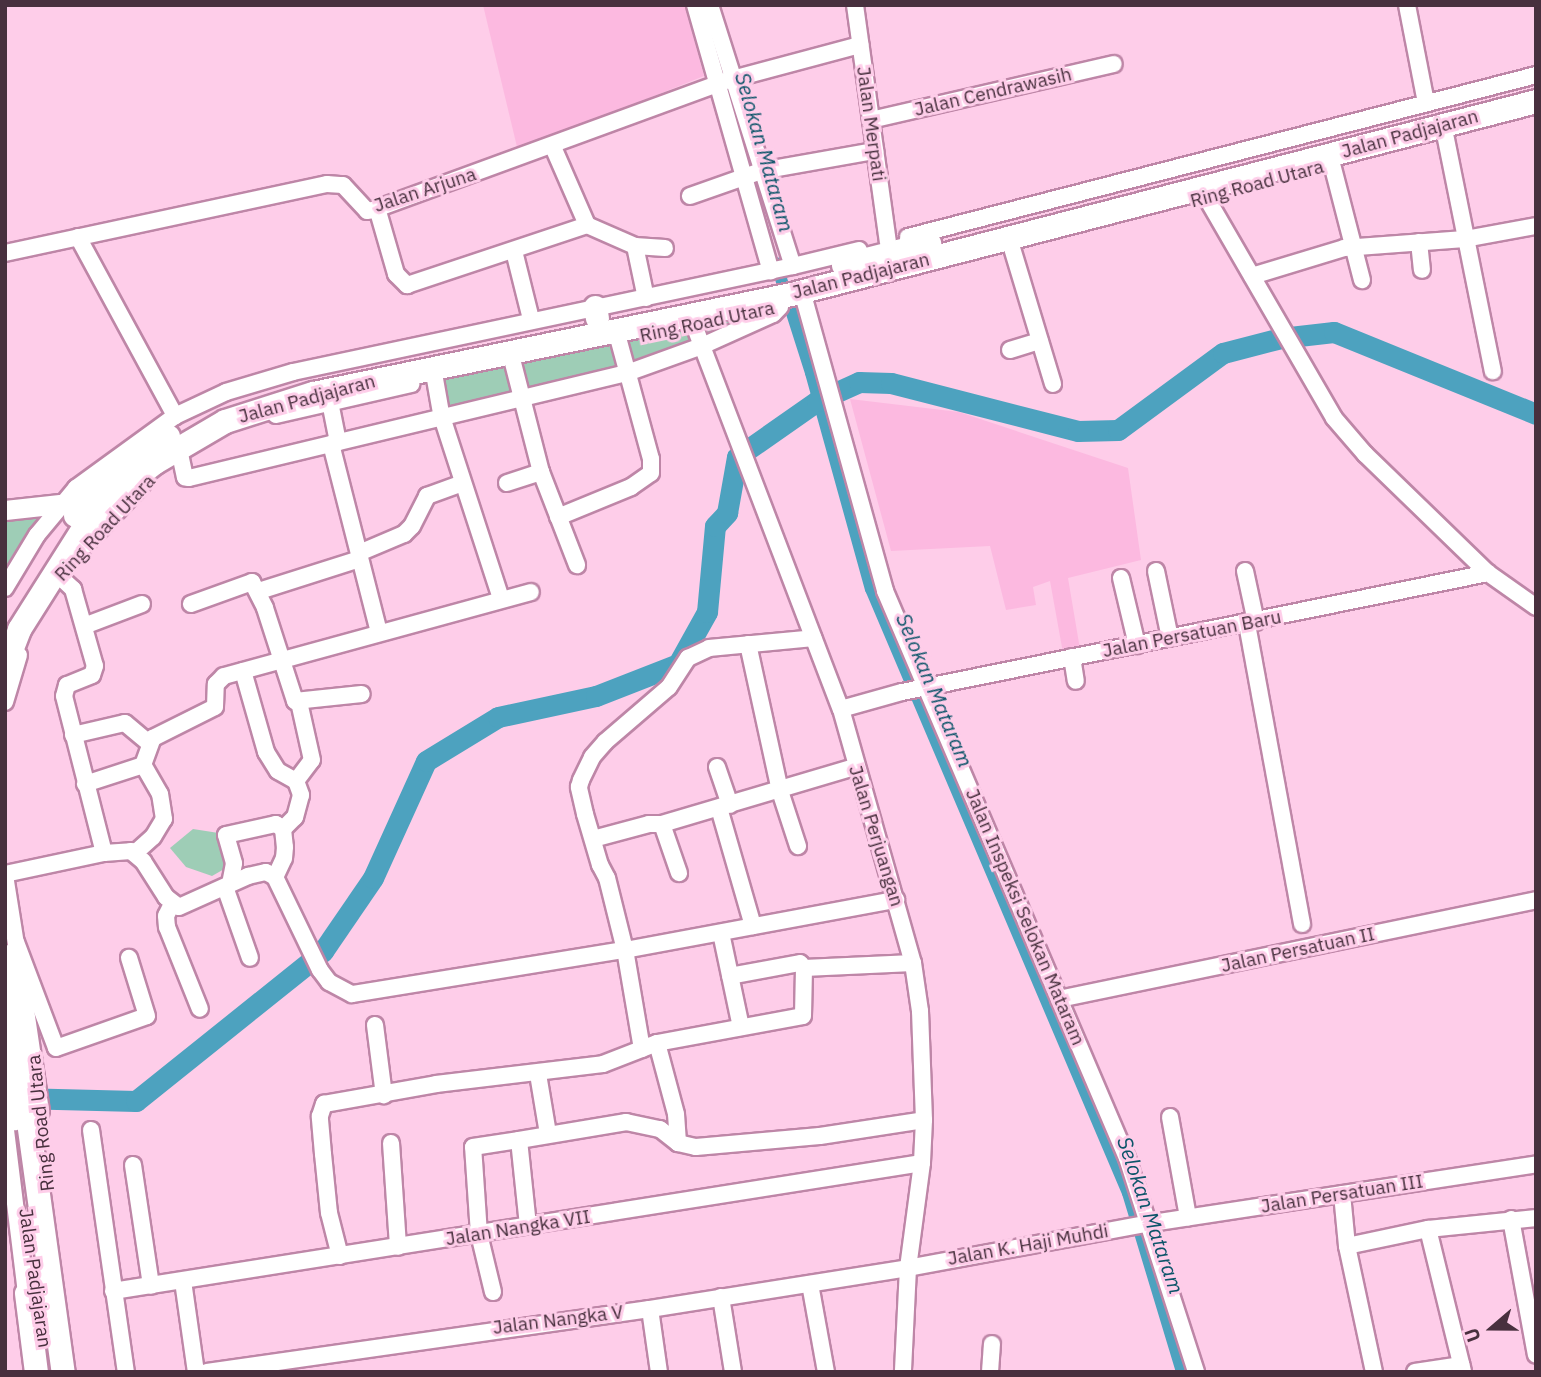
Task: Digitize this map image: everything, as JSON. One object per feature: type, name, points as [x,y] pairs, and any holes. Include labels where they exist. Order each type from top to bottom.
[{"type":"highway","name":"Jalan Padjajaran","points":[[5,666],[19,629],[84,526],[118,491],[155,462],[225,421],[313,393],[382,385],[856,270],[886,256],[1536,85]]},
{"type":"highway","name":"Jalan Padjajaran","points":[[886,256],[968,254],[1536,101]]},
{"type":"highway","name":"Jalan Padjajaran","points":[[5,632],[51,549],[107,478],[192,421],[263,391],[596,313],[787,287]]},
{"type":"highway","name":"Jalan Padjajaran","points":[[11,949],[31,1293],[48,1372]]},
{"type":"highway","name":"Jalan Padjajaran","points":[[22,1116],[63,1372]]},
{"type":"highway","name":"Ring Road Utara","points":[[22,1116],[46,1183],[72,1372]]},
{"type":"highway","name":"Ring Road Utara","points":[[31,1293],[36,1372]]},
{"type":"main road","points":[[5,510],[60,504]]},
{"type":"street","name":"Jalan Inspeksi Selokan Mataram","points":[[695,5],[725,82],[787,287]]},
{"type":"street","name":"Jalan Inspeksi Selokan Mataram","points":[[710,5],[725,82]]},
{"type":"street","name":"Jalan Merpati","points":[[855,5],[886,256]]},
{"type":"street","points":[[1407,5],[1426,103]]},
{"type":"street","name":"Jalan Arjuna","points":[[78,237],[327,184],[343,185],[367,211],[553,147],[725,82],[860,45]]},
{"type":"street","name":"Jalan Cendrawasih","points":[[871,120],[1114,64]]},
{"type":"street","name":"Ring Road Utara","points":[[5,702],[25,639],[58,575],[128,497],[180,454],[227,430],[382,385],[435,379],[694,325],[787,287],[886,256],[1426,103],[1536,75]]},
{"type":"street","name":"Ring Road Utara","points":[[5,588],[60,504],[104,466],[174,416],[226,392],[263,379],[531,319],[596,313],[646,298],[787,287],[1012,248],[1536,112]]},
{"type":"street","points":[[1444,134],[1493,371]]},
{"type":"street","points":[[553,147],[587,225],[635,246],[665,248]]},
{"type":"street","points":[[690,196],[753,174],[875,151]]},
{"type":"street","points":[[1332,164],[1356,246],[1362,280]]},
{"type":"street","name":"Jalan Inspeksi Selokan Mataram","points":[[753,174],[916,689],[1059,999],[1127,1158],[1141,1225],[1196,1372]]},
{"type":"street","points":[[1206,197],[1308,378],[1334,418],[1365,454],[1488,573],[1536,607]]},
{"type":"street","points":[[377,208],[396,274],[407,285],[587,225]]},
{"type":"street","points":[[1252,276],[1356,246],[1465,240],[1536,226]]},
{"type":"street","points":[[5,253],[78,237],[174,416]]},
{"type":"street","points":[[1419,242],[1422,270]]},
{"type":"street","points":[[635,246],[646,298]]},
{"type":"street","points":[[1012,248],[1053,384]]},
{"type":"street","points":[[514,251],[531,319]]},
{"type":"street","points":[[180,454],[185,477],[189,478],[628,373],[702,346],[773,314],[787,287]]},
{"type":"street","name":"Jalan Perjuangan","points":[[694,325],[841,709],[855,767],[913,962],[920,1011],[924,1120],[922,1163],[908,1268],[903,1372]]},
{"type":"street","points":[[558,517],[631,487],[651,473],[651,459],[619,341]]},
{"type":"street","points":[[1010,350],[1040,341]]},
{"type":"street","points":[[513,363],[541,472],[577,565]]},
{"type":"street","points":[[435,379],[442,417],[501,599]]},
{"type":"street","points":[[330,402],[335,443],[359,556],[379,632]]},
{"type":"street","points":[[507,483],[541,472]]},
{"type":"street","points":[[258,591],[359,556],[404,534],[412,526],[427,496],[463,483]]},
{"type":"street","points":[[1156,571],[1170,638]]},
{"type":"street","points":[[1245,571],[1302,925]]},
{"type":"street","name":"Jalan Persatuan Baru","points":[[841,709],[916,689],[1488,573]]},
{"type":"street","points":[[58,575],[73,589],[95,666],[92,675],[67,685],[64,690],[104,853]]},
{"type":"street","points":[[1121,578],[1137,645]]},
{"type":"street","points":[[191,604],[252,582],[258,591],[293,699],[299,702],[362,694]]},
{"type":"street","points":[[130,957],[147,1016],[56,1048],[11,949],[5,875],[104,853],[135,853],[153,837],[164,819],[160,794],[144,765],[149,743],[169,728],[213,709],[217,704],[217,681],[280,660],[379,632],[429,622],[531,592]]},
{"type":"street","points":[[84,625],[142,604]]},
{"type":"street","points":[[678,1143],[676,1114],[650,1046],[607,878],[600,865],[579,787],[592,757],[669,687],[688,658],[709,648],[814,638]]},
{"type":"street","points":[[748,644],[780,791],[798,846]]},
{"type":"street","points":[[1072,657],[1076,681]]},
{"type":"street","points":[[243,671],[266,752],[278,771],[296,781]]},
{"type":"street","points":[[299,702],[312,760],[296,781],[300,806],[295,817],[283,829],[284,858],[275,877],[320,970],[341,990],[360,994],[410,982],[625,950],[896,900]]},
{"type":"street","points":[[73,735],[125,723],[149,743]]},
{"type":"street","points":[[85,784],[144,765]]},
{"type":"street","points":[[717,767],[753,926]]},
{"type":"street","points":[[593,839],[649,824],[662,824],[855,767]]},
{"type":"street","points":[[250,958],[227,886],[234,863],[226,835],[276,824],[283,829]]},
{"type":"street","points":[[662,824],[679,873]]},
{"type":"street","points":[[135,853],[172,904],[183,906],[258,873],[275,877]]},
{"type":"street","name":"Jalan Persatuan II","points":[[1059,999],[1536,900]]},
{"type":"street","points":[[172,904],[166,916],[167,927],[200,1009]]},
{"type":"street","points":[[721,933],[741,1027]]},
{"type":"street","points":[[730,976],[797,962],[804,968],[913,962]]},
{"type":"street","points":[[340,1256],[329,1213],[322,1107],[436,1084],[538,1074],[603,1064],[650,1046],[803,1016],[804,968]]},
{"type":"street","points":[[375,1025],[384,1095]]},
{"type":"street","points":[[538,1074],[548,1134]]},
{"type":"street","name":"Ring Road Utara","points":[[22,1116],[9,1188],[31,1293]]},
{"type":"street","points":[[1170,1117],[1188,1217]]},
{"type":"street","points":[[492,1292],[480,1234],[472,1148],[626,1122],[660,1129],[678,1143],[696,1147],[820,1136],[924,1120]]},
{"type":"street","points":[[91,1130],[126,1372]]},
{"type":"street","points":[[519,1140],[528,1226]]},
{"type":"street","points":[[391,1143],[398,1247]]},
{"type":"street","name":"Jalan Nangka VII","points":[[114,1291],[922,1163]]},
{"type":"street","name":"Jalan Persatuan III","points":[[1141,1225],[1536,1164]]},
{"type":"street","points":[[133,1165],[151,1286]]},
{"type":"street","points":[[1342,1194],[1347,1247],[1374,1372]]},
{"type":"street","points":[[1347,1247],[1428,1229],[1536,1217]]},
{"type":"street","points":[[1511,1219],[1536,1355]]},
{"type":"street","name":"Jalan K. Haji Muhdi","points":[[908,1268],[1141,1225]]},
{"type":"street","points":[[1415,1372],[1462,1368],[1428,1229]]},
{"type":"street","name":"Jalan Nangka V","points":[[207,1372],[650,1309],[908,1268]]},
{"type":"street","points":[[183,1281],[196,1372]]},
{"type":"street","points":[[810,1283],[826,1372]]},
{"type":"street","points":[[721,1297],[733,1372]]},
{"type":"street","points":[[650,1309],[659,1372]]},
{"type":"street","points":[[990,1372],[992,1344]]},
{"type":"shaded area","points":[[483,5],[685,5],[704,76],[518,151]]},
{"type":"shaded area","points":[[850,399],[959,412],[1128,468],[1141,560],[1068,578],[1080,649],[1063,653],[1050,581],[1033,587],[1036,605],[1006,610],[990,546],[891,551]]},
{"type":"green space","points":[[780,307],[703,346],[442,417],[435,379]]},
{"type":"green space","points":[[53,508],[6,576],[5,512]]},
{"type":"green space","points":[[193,829],[225,834],[233,864],[212,876],[186,867],[170,848]]},
{"type":"waterway","name":"Selokan Mataram","points":[[776,263],[811,373],[871,589],[1128,1193],[1182,1372]]},
{"type":"waterway","points":[[18,1098],[136,1101],[323,951],[373,878],[426,761],[498,717],[596,696],[678,664],[707,612],[715,526],[727,513],[737,457],[817,401],[859,382],[891,383],[1078,431],[1118,430],[1223,353],[1281,338],[1334,332],[1536,414]]}]
